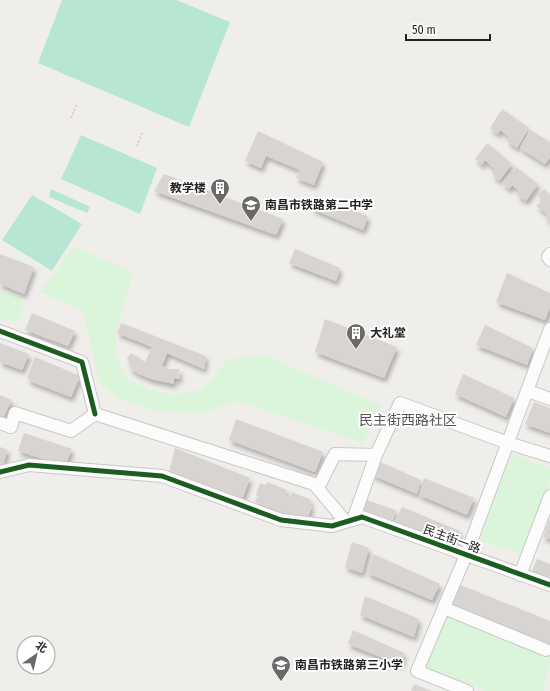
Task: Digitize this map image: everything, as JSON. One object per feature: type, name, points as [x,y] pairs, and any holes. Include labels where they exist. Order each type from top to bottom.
[{"type":"street","points":[[550,254],[548,257],[550,260]]},
{"type":"street","points":[[467,691],[417,671],[466,555],[550,329]]},
{"type":"street","points":[[0,331],[82,362],[95,414]]},
{"type":"street","points":[[528,391],[550,399]]},
{"type":"street","points":[[95,414],[314,484],[350,521],[376,455],[400,403],[550,456]]},
{"type":"street","points":[[0,423],[11,427],[15,413],[71,431],[95,414]]},
{"type":"street","points":[[318,488],[335,454],[376,455]]},
{"type":"street","name":"民主街一路","points":[[0,472],[29,465],[162,476],[282,520],[332,526],[362,517],[550,585]]},
{"type":"street","points":[[520,575],[550,496]]},
{"type":"street","points":[[444,608],[546,650]]},
{"type":"path","points":[[71,118],[77,104]]},
{"type":"path","points":[[137,146],[142,133]]},
{"type":"green space","points":[[62,0],[176,0],[230,22],[189,127],[38,63]]},
{"type":"green space","points":[[81,135],[157,168],[140,214],[61,179]]},
{"type":"green space","points":[[51,189],[90,207],[87,213],[49,197]]},
{"type":"green space","points":[[32,195],[82,224],[52,271],[2,240]]},
{"type":"green space","points":[[74,247],[133,272],[116,332],[116,358],[128,379],[144,388],[174,395],[200,390],[227,360],[264,355],[382,406],[363,443],[237,401],[202,413],[159,412],[119,399],[99,382],[83,311],[40,292]]},
{"type":"green space","points":[[0,291],[20,297],[24,304],[19,322],[0,318]]},
{"type":"green space","points":[[512,454],[550,468],[550,481],[521,554],[479,541]]},
{"type":"green space","points":[[446,614],[550,654],[550,662],[543,691],[484,691],[425,667]]},
{"type":"building","points":[[502,109],[529,128],[517,148],[507,141],[509,137],[500,130],[498,134],[490,128]]},
{"type":"building","points":[[530,130],[550,142],[550,157],[545,164],[520,148]]},
{"type":"building","points":[[258,131],[323,162],[314,185],[296,178],[300,170],[266,156],[261,168],[245,161]]},
{"type":"building","points":[[487,143],[512,164],[499,181],[492,174],[495,170],[485,160],[482,165],[475,159]]},
{"type":"building","points":[[516,167],[538,184],[526,201],[517,195],[519,191],[512,185],[509,189],[502,183]]},
{"type":"building","name":"教学楼","points":[[164,174],[283,219],[276,235],[154,191]]},
{"type":"building","points":[[544,189],[550,195],[550,222],[546,218],[547,214],[536,206],[542,201],[538,195]]},
{"type":"building","points":[[316,196],[368,216],[363,230],[312,209]]},
{"type":"building","points":[[295,249],[340,268],[336,281],[289,263]]},
{"type":"building","points":[[0,254],[34,267],[24,294],[0,284]]},
{"type":"building","points":[[507,273],[550,293],[550,307],[545,320],[496,302]]},
{"type":"building","points":[[32,313],[75,331],[68,346],[25,330]]},
{"type":"building","name":"大礼堂","points":[[325,319],[397,347],[384,378],[315,352]]},
{"type":"building","points":[[121,323],[206,356],[204,369],[167,353],[162,366],[169,369],[179,369],[180,379],[174,378],[174,384],[151,379],[139,374],[129,368],[132,365],[127,359],[131,353],[145,362],[152,347],[117,333]]},
{"type":"building","points":[[485,325],[533,348],[527,365],[476,345]]},
{"type":"building","points":[[0,343],[29,354],[22,370],[0,362]]},
{"type":"building","points":[[35,357],[80,376],[71,397],[32,382],[27,378]]},
{"type":"building","points":[[463,374],[514,398],[506,417],[455,394]]},
{"type":"building","points":[[0,395],[12,400],[3,418],[0,417]]},
{"type":"building","points":[[534,402],[550,408],[550,433],[525,424]]},
{"type":"building","points":[[236,419],[323,452],[315,472],[229,440]]},
{"type":"building","points":[[24,433],[72,449],[65,466],[18,451]]},
{"type":"building","points":[[0,447],[8,450],[0,470]]},
{"type":"building","points":[[175,448],[250,478],[242,500],[169,472]]},
{"type":"building","points":[[378,461],[421,480],[417,494],[372,475]]},
{"type":"building","points":[[424,478],[474,498],[467,515],[419,495]]},
{"type":"building","points":[[267,482],[287,490],[285,495],[290,497],[292,492],[311,500],[309,505],[312,506],[306,522],[255,502],[258,496],[256,495],[260,483],[266,485]]},
{"type":"building","points":[[363,499],[396,510],[393,522],[359,510]]},
{"type":"building","points":[[402,507],[460,531],[454,547],[394,522]]},
{"type":"building","points":[[549,520],[550,521],[550,539],[543,537]]},
{"type":"building","points":[[352,542],[369,548],[362,573],[345,567]]},
{"type":"building","points":[[373,554],[440,584],[432,600],[367,573]]},
{"type":"building","points":[[537,559],[550,564],[550,580],[531,573]]},
{"type":"building","points":[[458,584],[550,621],[550,645],[450,606]]},
{"type":"building","points":[[365,596],[419,619],[414,637],[360,615]]},
{"type":"building","points":[[353,630],[404,653],[401,665],[348,644]]},
{"type":"building","points":[[414,684],[432,691],[411,691]]},
{"type":"cycle path","points":[[0,331],[82,362],[95,414]]},
{"type":"cycle path","points":[[0,472],[29,465],[162,476],[281,520],[332,526],[362,517],[550,585]]},
{"type":"place","name":"教学楼","points":[[220,205]]},
{"type":"place","name":"南昌市铁路第二中学","points":[[251,222]]},
{"type":"place","name":"大礼堂","points":[[356,350]]},
{"type":"place","name":"南昌市铁路第三小学","points":[[281,682]]},
{"type":"district","name":"民主街西路社区","points":[[408,420]]}]
